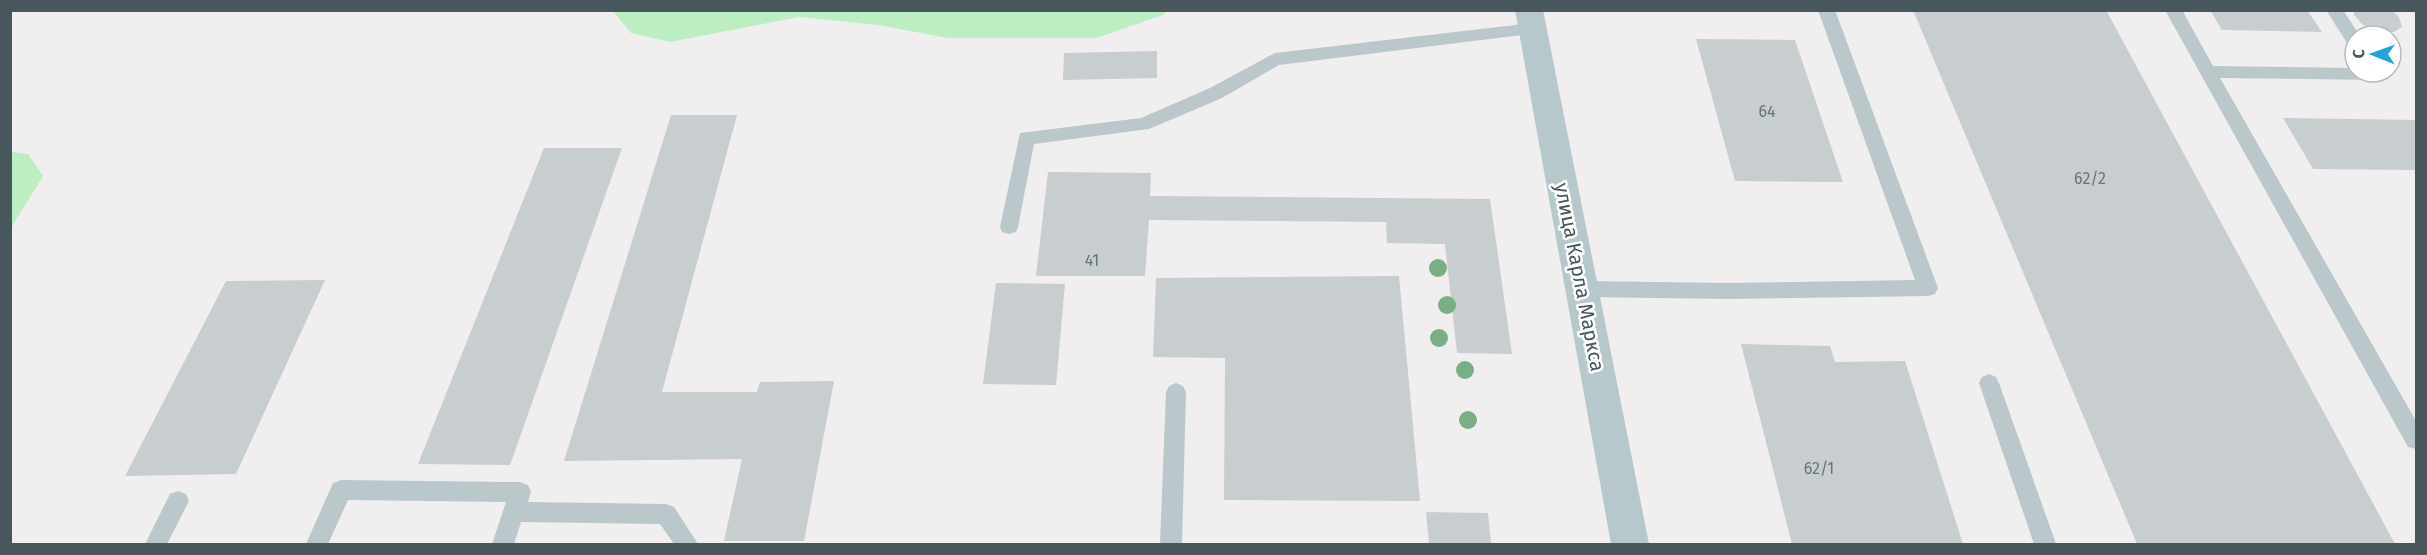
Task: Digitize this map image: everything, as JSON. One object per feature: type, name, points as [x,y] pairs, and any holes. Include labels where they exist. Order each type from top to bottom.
[{"type":"street","name":"улица Карла Маркса","points":[[1531,20],[1630,544]]},
{"type":"lane","points":[[1582,289],[1728,291],[1928,288],[1826,10]]},
{"type":"lane","points":[[2173,10],[2416,440]]},
{"type":"lane","points":[[2334,10],[2343,24]]},
{"type":"lane","points":[[1008,227],[1026,138],[1143,124],[1215,93],[1275,59],[1531,20]]},
{"type":"lane","points":[[2208,72],[2343,74]]},
{"type":"lane","points":[[1989,383],[2045,544]]},
{"type":"lane","points":[[1171,544],[1176,392]]},
{"type":"lane","points":[[317,544],[341,490],[520,492],[503,544]]},
{"type":"lane","points":[[156,544],[178,501]]},
{"type":"lane","points":[[514,512],[666,514],[687,544]]},
{"type":"green space","points":[[613,11],[1167,11],[1163,15],[1096,38],[948,38],[878,25],[799,17],[670,42],[631,33]]},
{"type":"green space","points":[[11,152],[28,154],[43,176],[11,228]]},
{"type":"building","points":[[1913,10],[2106,10],[2395,544],[2137,544]]},
{"type":"building","points":[[2210,10],[2307,10],[2322,32],[2222,30]]},
{"type":"building","points":[[2354,10],[2391,10],[2399,17],[2401,24],[2362,24],[2354,15]]},
{"type":"building","points":[[1696,39],[1795,40],[1843,182],[1735,181]]},
{"type":"building","points":[[1157,51],[1157,78],[1063,80],[1064,53]]},
{"type":"building","points":[[671,115],[737,115],[662,392],[757,392],[760,382],[834,381],[804,541],[724,541],[742,459],[564,461]]},
{"type":"building","points":[[2283,118],[2416,120],[2416,170],[2313,169]]},
{"type":"building","points":[[544,148],[622,148],[510,465],[418,464]]},
{"type":"building","points":[[1048,172],[1151,173],[1150,196],[1490,199],[1512,354],[1457,353],[1445,244],[1387,243],[1386,222],[1149,220],[1145,276],[1036,276]]},
{"type":"building","points":[[1399,276],[1420,501],[1224,500],[1225,358],[1153,357],[1156,278]]},
{"type":"building","points":[[325,280],[236,474],[125,476],[226,281]]},
{"type":"building","points":[[996,283],[1065,284],[1056,385],[983,384]]},
{"type":"building","points":[[1741,344],[1830,346],[1835,362],[1905,361],[1963,544],[1792,544]]},
{"type":"building","points":[[1426,512],[1488,513],[1491,544],[1429,544]]}]
